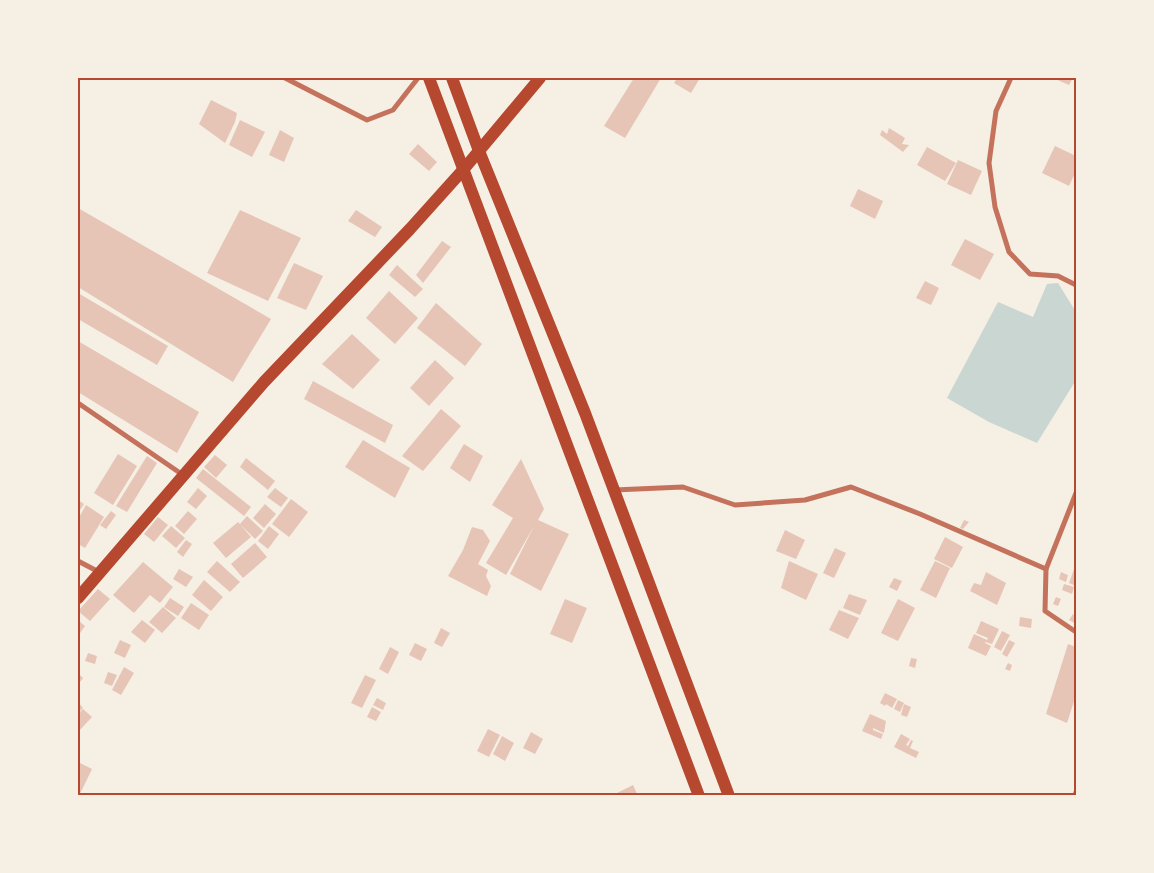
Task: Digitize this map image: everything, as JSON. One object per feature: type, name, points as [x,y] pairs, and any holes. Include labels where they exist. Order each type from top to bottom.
[{"type":"highway","points":[[429,78],[699,796]]},
{"type":"highway","points":[[452,78],[479,152],[585,413],[729,796]]},
{"type":"highway","points":[[78,598],[264,382],[410,229],[479,152],[540,78]]},
{"type":"street","points":[[285,78],[368,120],[393,110],[418,78]]},
{"type":"street","points":[[1011,78],[996,111],[989,163],[995,207],[1009,252],[1030,274],[1058,276],[1076,284]]},
{"type":"street","points":[[78,403],[183,475]]},
{"type":"street","points":[[614,490],[683,487],[735,505],[805,500],[851,487],[920,514],[1046,569]]},
{"type":"street","points":[[1076,493],[1046,569],[1045,610],[1076,632]]},
{"type":"street","points":[[78,561],[99,572]]},
{"type":"street","points":[[1075,796],[1076,792]]},
{"type":"shaded area","points":[[1058,283],[1076,312],[1076,380],[1037,443],[989,422],[947,398],[998,302],[1033,317],[1047,284]]},
{"type":"building","points":[[634,78],[661,78],[625,138],[604,126]]},
{"type":"building","points":[[677,78],[700,78],[691,93],[674,83]]},
{"type":"building","points":[[1053,78],[1073,78],[1069,85]]},
{"type":"building","points":[[211,100],[237,113],[225,143],[199,124]]},
{"type":"building","points":[[240,120],[265,132],[252,157],[229,145]]},
{"type":"building","points":[[889,128],[905,138],[902,144],[909,145],[903,152],[880,135],[882,130],[887,134]]},
{"type":"building","points":[[280,130],[294,138],[284,162],[269,155]]},
{"type":"building","points":[[418,144],[437,162],[429,171],[409,154]]},
{"type":"building","points":[[1055,146],[1076,156],[1076,171],[1069,186],[1042,173]]},
{"type":"building","points":[[927,147],[956,163],[945,181],[917,165]]},
{"type":"building","points":[[958,160],[982,171],[971,195],[947,184]]},
{"type":"building","points":[[858,189],[883,201],[875,219],[850,206]]},
{"type":"building","points":[[78,208],[271,319],[233,382],[78,287]]},
{"type":"building","points":[[240,210],[301,238],[268,301],[207,273]]},
{"type":"building","points":[[356,210],[382,227],[375,237],[348,221]]},
{"type":"building","points":[[965,239],[994,254],[980,280],[951,265]]},
{"type":"building","points":[[442,241],[451,247],[423,283],[416,275]]},
{"type":"building","points":[[294,263],[323,276],[306,310],[277,298]]},
{"type":"building","points":[[397,265],[423,289],[415,297],[389,275]]},
{"type":"building","points":[[925,281],[939,288],[931,305],[916,298]]},
{"type":"building","points":[[389,291],[418,318],[395,344],[366,318]]},
{"type":"building","points":[[78,293],[168,346],[157,365],[78,319]]},
{"type":"building","points":[[436,303],[482,344],[465,366],[417,328]]},
{"type":"building","points":[[352,334],[380,360],[353,389],[322,364]]},
{"type":"building","points":[[78,341],[199,412],[177,453],[78,392]]},
{"type":"building","points":[[435,360],[454,378],[429,406],[410,388]]},
{"type":"building","points":[[313,381],[393,425],[385,443],[304,399]]},
{"type":"building","points":[[441,409],[461,426],[423,471],[402,456]]},
{"type":"building","points":[[363,440],[410,468],[395,498],[345,467]]},
{"type":"building","points":[[464,444],[483,456],[470,482],[450,468]]},
{"type":"building","points":[[118,454],[137,466],[113,505],[94,493]]},
{"type":"building","points":[[215,455],[227,465],[216,478],[204,467]]},
{"type":"building","points":[[147,456],[157,463],[127,512],[116,506]]},
{"type":"building","points":[[246,458],[275,481],[268,490],[240,467]]},
{"type":"building","points":[[521,459],[544,509],[538,520],[569,534],[541,591],[510,574],[534,526],[506,575],[486,563],[513,518],[492,505]]},
{"type":"building","points":[[203,469],[251,507],[244,516],[196,478]]},
{"type":"building","points":[[198,488],[207,496],[196,509],[187,502]]},
{"type":"building","points":[[275,488],[288,498],[281,507],[267,497]]},
{"type":"building","points":[[291,499],[308,512],[289,537],[272,524]]},
{"type":"building","points":[[78,500],[84,504],[78,513]]},
{"type":"building","points":[[265,504],[276,514],[264,528],[253,518]]},
{"type":"building","points":[[86,505],[104,517],[85,548],[78,544],[78,519]]},
{"type":"building","points":[[111,511],[116,515],[106,529],[100,525]]},
{"type":"building","points":[[188,511],[197,519],[184,534],[175,526]]},
{"type":"building","points":[[247,516],[263,531],[255,539],[240,524]]},
{"type":"building","points":[[158,517],[168,525],[154,542],[144,534]]},
{"type":"building","points":[[964,520],[969,522],[963,529],[960,528]]},
{"type":"building","points":[[238,522],[251,537],[226,558],[213,543]]},
{"type":"building","points":[[171,526],[185,538],[176,548],[162,536]]},
{"type":"building","points":[[269,526],[279,534],[268,549],[258,541]]},
{"type":"building","points":[[472,527],[483,530],[490,541],[478,564],[488,570],[486,576],[491,586],[487,596],[448,576],[463,550]]},
{"type":"building","points":[[785,530],[805,540],[796,559],[776,551]]},
{"type":"building","points":[[945,537],[963,547],[952,568],[934,559]]},
{"type":"building","points":[[186,540],[192,544],[183,557],[177,552]]},
{"type":"building","points":[[255,543],[267,557],[243,578],[231,564]]},
{"type":"building","points":[[835,548],[846,553],[834,578],[823,573]]},
{"type":"building","points":[[217,561],[240,582],[230,592],[207,572]]},
{"type":"building","points":[[789,561],[818,574],[806,600],[781,588]]},
{"type":"building","points":[[935,561],[950,568],[936,598],[920,590]]},
{"type":"building","points":[[143,562],[173,587],[160,603],[150,595],[134,613],[113,595]]},
{"type":"building","points":[[179,569],[193,577],[186,587],[173,579]]},
{"type":"building","points":[[1074,569],[1076,570],[1076,586],[1069,583]]},
{"type":"building","points":[[986,572],[1006,583],[997,605],[970,591],[974,583],[981,585]]},
{"type":"building","points":[[1061,572],[1068,575],[1066,582],[1059,579]]},
{"type":"building","points":[[894,578],[902,581],[897,591],[889,587]]},
{"type":"building","points":[[204,580],[223,597],[211,611],[192,595]]},
{"type":"building","points":[[1064,584],[1074,587],[1072,594],[1062,590]]},
{"type":"building","points":[[98,589],[110,599],[90,621],[78,611]]},
{"type":"building","points":[[849,594],[867,600],[860,615],[843,608]]},
{"type":"building","points":[[1056,597],[1061,599],[1058,606],[1053,604]]},
{"type":"building","points":[[170,598],[184,607],[178,616],[164,607]]},
{"type":"building","points":[[565,599],[587,608],[572,643],[550,634]]},
{"type":"building","points":[[898,599],[915,608],[898,641],[881,633]]},
{"type":"building","points":[[191,603],[209,615],[199,630],[181,618]]},
{"type":"building","points":[[163,607],[176,618],[162,633],[149,622]]},
{"type":"building","points":[[839,610],[859,618],[848,639],[829,630]]},
{"type":"building","points":[[1073,614],[1076,616],[1076,624],[1069,620]]},
{"type":"building","points":[[1020,617],[1032,619],[1031,628],[1019,626]]},
{"type":"building","points":[[78,620],[85,626],[78,636]]},
{"type":"building","points":[[142,620],[155,630],[145,643],[131,632]]},
{"type":"building","points":[[981,621],[999,629],[992,644],[985,642],[991,646],[986,656],[968,648],[974,634],[987,640],[988,638],[976,633]]},
{"type":"building","points":[[441,628],[450,633],[442,647],[434,643]]},
{"type":"building","points":[[1002,631],[1010,635],[1001,651],[994,647]]},
{"type":"building","points":[[120,640],[131,645],[125,658],[114,653]]},
{"type":"building","points":[[1009,640],[1015,643],[1007,657],[1002,654]]},
{"type":"building","points":[[415,643],[427,649],[421,661],[409,655]]},
{"type":"building","points":[[1068,644],[1076,647],[1076,695],[1067,723],[1046,714]]},
{"type":"building","points":[[390,647],[399,652],[388,674],[379,669]]},
{"type":"building","points":[[88,653],[97,656],[95,664],[85,661]]},
{"type":"building","points":[[911,658],[917,659],[915,668],[909,666]]},
{"type":"building","points":[[1008,663],[1012,665],[1010,671],[1005,669]]},
{"type":"building","points":[[124,667],[134,673],[121,695],[112,690]]},
{"type":"building","points":[[108,672],[117,675],[112,686],[104,683]]},
{"type":"building","points":[[78,673],[83,678],[78,685]]},
{"type":"building","points":[[365,675],[376,680],[362,708],[351,703]]},
{"type":"building","points":[[885,693],[897,699],[892,708],[880,703]]},
{"type":"building","points":[[377,698],[386,703],[383,710],[373,705]]},
{"type":"building","points":[[898,700],[904,703],[900,712],[894,709]]},
{"type":"building","points":[[78,702],[83,708],[78,713]]},
{"type":"building","points":[[904,704],[911,707],[907,717],[901,715]]},
{"type":"building","points":[[372,707],[381,712],[376,721],[367,717]]},
{"type":"building","points":[[83,709],[92,717],[78,732],[78,714]]},
{"type":"building","points":[[870,714],[886,721],[884,733],[873,728],[873,730],[883,734],[881,739],[862,731]]},
{"type":"building","points":[[488,729],[500,735],[489,757],[477,751]]},
{"type":"building","points":[[531,732],[543,739],[535,754],[523,748]]},
{"type":"building","points":[[901,734],[910,739],[906,745],[908,746],[911,740],[913,741],[910,748],[919,752],[916,758],[894,747]]},
{"type":"building","points":[[502,736],[514,743],[505,761],[493,754]]},
{"type":"building","points":[[78,762],[92,769],[79,796],[78,796]]},
{"type":"building","points":[[633,785],[638,796],[611,796]]}]
